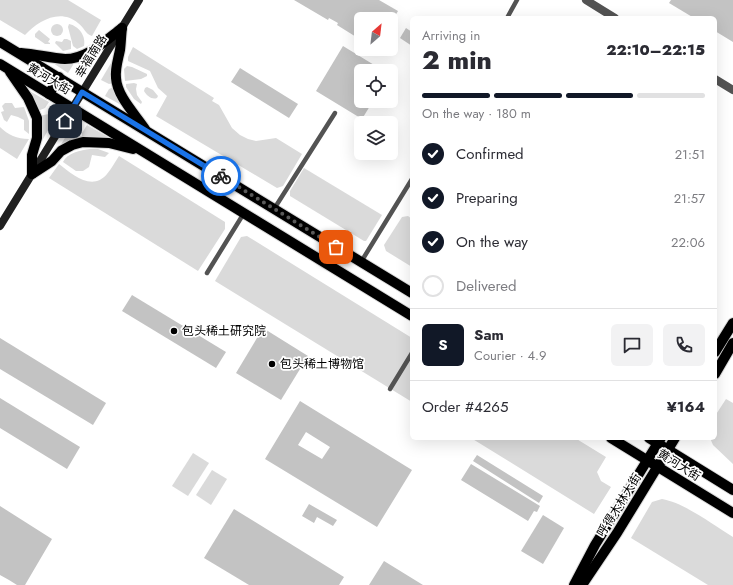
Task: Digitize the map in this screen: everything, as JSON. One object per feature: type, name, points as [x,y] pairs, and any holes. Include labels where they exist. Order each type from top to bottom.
[{"type":"main road","name":"幸福南路","points":[[0,226],[139,0]]},
{"type":"main road","points":[[18,52],[55,58],[71,58],[84,55],[122,28]]},
{"type":"main road","points":[[122,28],[120,50],[116,67],[116,82],[124,99],[146,130]]},
{"type":"main road","name":"黄河大街","points":[[0,42],[410,292]]},
{"type":"main road","points":[[4,67],[28,98],[37,118],[37,138],[32,155],[32,174]]},
{"type":"main road","name":"黄河大街","points":[[4,67],[410,315]]},
{"type":"main road","points":[[48,94],[59,77]]},
{"type":"main road","points":[[32,174],[52,161],[61,151],[72,145],[83,142],[104,142],[142,151]]},
{"type":"main road","points":[[717,349],[733,323]]},
{"type":"main road","points":[[717,371],[733,343]]},
{"type":"main road","name":"黄河大街","points":[[614,440],[733,513]]},
{"type":"main road","name":"黄河大街","points":[[656,440],[668,450],[733,490]]},
{"type":"main road","name":"呼得木林大街","points":[[574,585],[595,545],[647,460],[656,440]]},
{"type":"main road","name":"呼得木林大街","points":[[582,585],[674,440]]},
{"type":"street","points":[[586,0],[612,16]]},
{"type":"street","points":[[717,80],[733,90]]},
{"type":"lane","points":[[508,16],[517,0]]},
{"type":"lane","points":[[274,209],[334,114]]},
{"type":"lane","points":[[361,262],[410,182]]},
{"type":"lane","points":[[207,273],[244,213]]},
{"type":"lane","points":[[390,389],[410,356]]},
{"type":"shaded area","points":[[0,0],[68,0],[101,20],[92,36],[88,34],[78,23],[64,17],[50,18],[43,21],[25,35],[0,20]]},
{"type":"shaded area","points":[[57,24],[61,26],[63,30],[61,34],[57,36],[53,34],[51,30],[53,26]]},
{"type":"shaded area","points":[[69,24],[79,29],[83,35],[84,46],[77,49],[73,46],[68,27]]},
{"type":"shaded area","points":[[39,30],[50,39],[48,42],[50,44],[45,44],[35,37],[35,34]]},
{"type":"shaded area","points":[[64,39],[71,41],[71,49],[63,51],[55,43],[56,41],[62,42]]},
{"type":"shaded area","points":[[133,47],[214,98],[212,101],[219,105],[232,128],[240,135],[256,141],[276,138],[302,154],[283,186],[277,188],[156,116],[167,96],[158,88],[150,71],[128,61],[128,57]]},
{"type":"shaded area","points":[[94,54],[85,71],[80,69],[77,60]]},
{"type":"shaded area","points":[[50,61],[73,61],[73,65],[68,73]]},
{"type":"shaded area","points":[[111,63],[113,83],[109,84],[101,80]]},
{"type":"shaded area","points":[[127,66],[147,74],[147,76],[141,79],[125,81],[124,69]]},
{"type":"shaded area","points":[[126,84],[137,84],[137,95],[142,102],[141,104],[134,99],[126,87]]},
{"type":"shaded area","points":[[114,87],[123,106],[105,96],[109,89]]},
{"type":"shaded area","points":[[147,87],[153,90],[158,96],[157,98],[151,98],[144,91]]},
{"type":"shaded area","points":[[26,89],[49,102],[45,108],[38,111]]},
{"type":"shaded area","points":[[5,103],[12,103],[15,108],[24,107],[29,121],[29,134],[24,130],[24,120],[11,115],[7,122],[4,120],[1,112],[4,111],[2,106]]},
{"type":"shaded area","points":[[49,114],[55,118],[43,139],[39,138],[39,116]]},
{"type":"shaded area","points":[[87,125],[109,138],[82,139],[82,133]]},
{"type":"shaded area","points":[[0,127],[13,136],[29,139],[17,159],[0,148]]},
{"type":"shaded area","points":[[71,128],[75,131],[77,140],[61,147],[60,146]]},
{"type":"shaded area","points":[[90,149],[98,149],[109,153],[105,157],[92,155],[89,167],[83,171],[76,171],[63,162],[71,154]]},
{"type":"shaded area","points":[[119,156],[225,222],[225,229],[198,271],[49,178],[59,164],[82,180],[95,181],[101,179],[107,174]]},
{"type":"shaded area","points":[[304,168],[382,215],[366,241],[290,196],[290,191]]},
{"type":"shaded area","points":[[408,216],[410,218],[410,266],[386,251],[384,245],[402,217]]},
{"type":"shaded area","points":[[247,236],[410,337],[410,401],[215,281],[241,237]]},
{"type":"shaded area","points":[[726,399],[733,403],[733,464],[713,445],[711,440],[717,440],[717,413]]},
{"type":"shaded area","points":[[474,440],[578,440],[606,457],[597,472],[601,481],[611,487],[594,514]]},
{"type":"shaded area","points":[[193,453],[209,463],[188,496],[172,486]]},
{"type":"shaded area","points":[[212,470],[227,479],[211,505],[196,495]]},
{"type":"shaded area","points":[[662,499],[671,501],[699,515],[733,537],[733,585],[708,585],[631,538],[652,502]]},
{"type":"building","points":[[294,0],[379,0],[398,11],[354,12],[354,36],[337,25],[338,23],[329,18],[328,20]]},
{"type":"building","points":[[671,0],[733,0],[733,42],[717,32],[717,16],[691,16],[669,3]]},
{"type":"building","points":[[406,28],[410,31],[410,45],[400,38]]},
{"type":"building","points":[[343,46],[354,53],[354,56],[359,56],[373,64],[354,64],[354,108],[369,108],[364,116],[357,116],[316,91]]},
{"type":"building","points":[[240,68],[298,104],[289,118],[231,82]]},
{"type":"building","name":"包头稀土研究院","points":[[132,295],[226,352],[216,368],[122,311]]},
{"type":"building","name":"包头稀土博物馆","points":[[263,328],[308,356],[281,400],[236,373]]},
{"type":"building","points":[[0,338],[106,403],[93,425],[0,369]]},
{"type":"building","points":[[0,398],[80,447],[67,469],[0,428]]},
{"type":"building","points":[[300,401],[412,470],[377,527],[265,459]],"holes":[[[306,432],[330,447],[322,459],[298,445]]]},
{"type":"building","points":[[477,455],[543,496],[539,503],[473,461]]},
{"type":"building","points":[[471,464],[540,506],[537,512],[534,511],[528,521],[461,480]]},
{"type":"building","points":[[309,504],[337,520],[333,526],[317,517],[314,523],[302,516]]},
{"type":"building","points":[[0,506],[52,539],[25,585],[17,585],[0,575]]},
{"type":"building","points":[[234,509],[344,577],[339,585],[249,585],[204,558]]},
{"type":"building","points":[[543,515],[564,528],[543,564],[521,551]]},
{"type":"building","points":[[384,561],[423,585],[369,585]]},
{"type":"way so far","points":[[221,176],[336,247]]},
{"type":"place","name":"包头稀土研究院","points":[[174,331]]},
{"type":"place","name":"包头稀土博物馆","points":[[272,364]]},
{"type":"route","points":[[65,121],[82,92],[221,176]]}]
